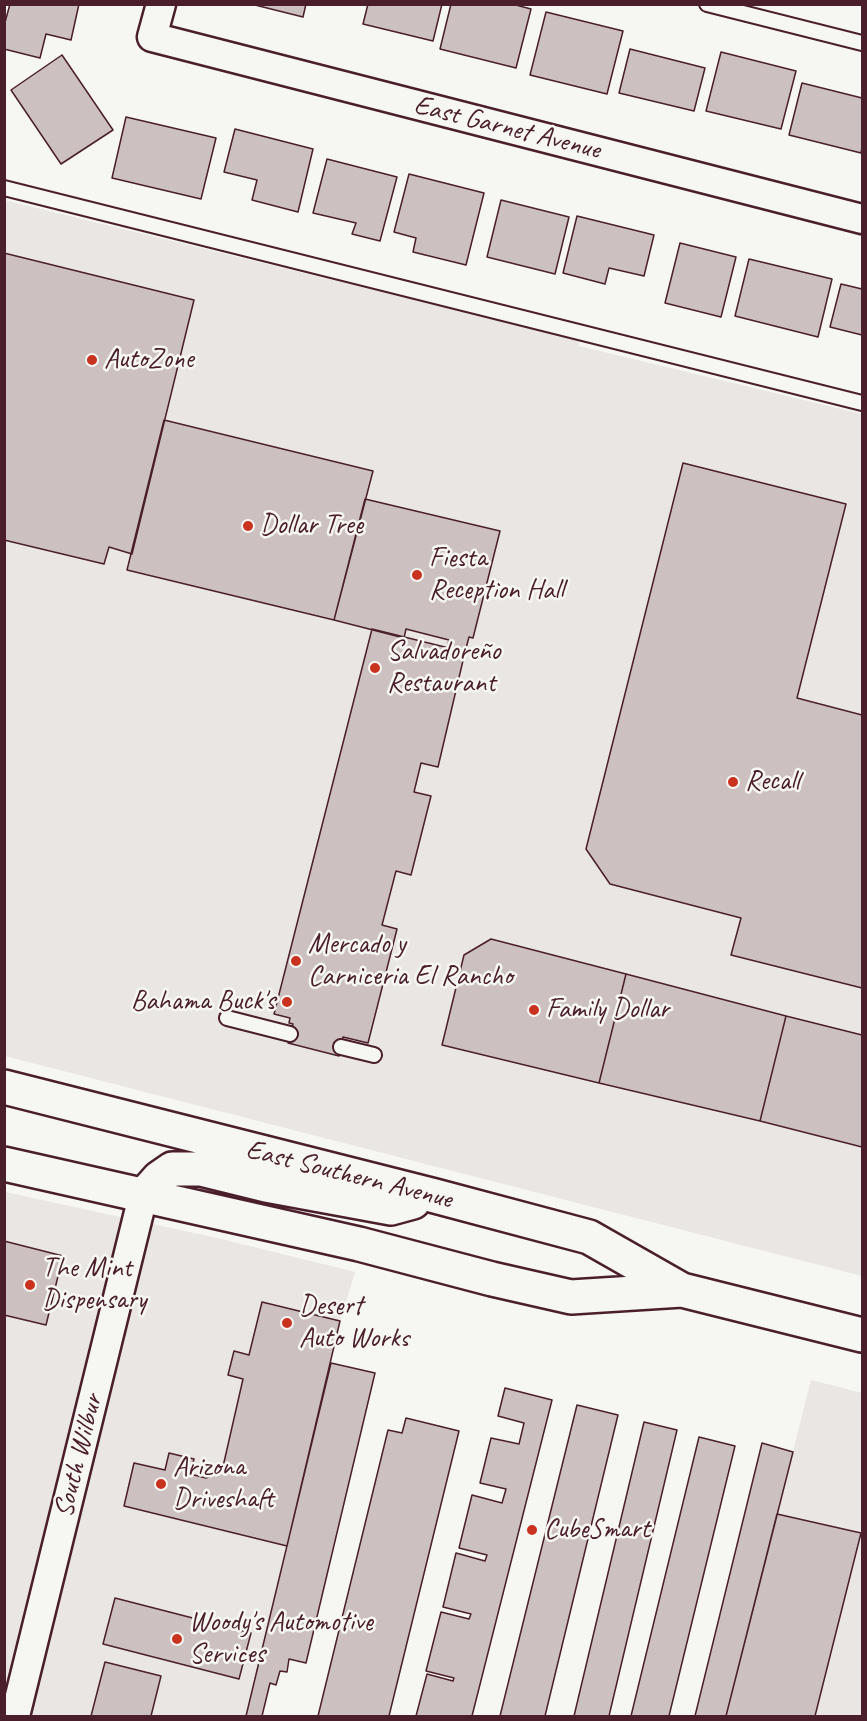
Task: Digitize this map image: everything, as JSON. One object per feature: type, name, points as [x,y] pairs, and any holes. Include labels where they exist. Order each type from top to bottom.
[{"type":"main road","name":"East Southern Avenue","points":[[4,1088],[589,1237],[682,1290],[862,1335]]},
{"type":"main road","name":"East Southern Avenue","points":[[4,1164],[359,1245],[572,1297],[682,1290]]},
{"type":"main road","points":[[143,1196],[159,1178],[172,1169],[201,1168],[266,1185],[391,1208],[435,1196]]},
{"type":"street","name":"East Garnet Avenue","points":[[160,4],[153,37],[862,219]]},
{"type":"street","name":"South Wilbur","points":[[15,1716],[143,1196]]},
{"type":"lane","points":[[706,4],[862,43]]},
{"type":"lane","points":[[4,189],[862,403]]},
{"type":"lane","points":[[227,1017],[290,1034]]},
{"type":"lane","points":[[341,1047],[374,1055]]},
{"type":"shaded area","points":[[4,200],[579,340],[579,346],[862,414],[862,1276],[5,1056]]},
{"type":"shaded area","points":[[5,1192],[217,1238],[355,1272],[340,1321],[246,1716],[5,1716]]},
{"type":"shaded area","points":[[811,1380],[862,1393],[862,1716],[726,1716]]},
{"type":"building","points":[[10,4],[79,4],[71,40],[46,34],[40,58],[4,49],[4,26]]},
{"type":"building","points":[[251,4],[306,4],[303,17]]},
{"type":"building","points":[[368,4],[442,4],[433,41],[363,24]]},
{"type":"building","points":[[451,4],[512,4],[531,9],[516,68],[440,49]]},
{"type":"building","points":[[546,12],[623,31],[607,94],[530,75]]},
{"type":"building","points":[[630,49],[705,68],[694,111],[619,93]]},
{"type":"building","points":[[721,52],[796,71],[781,129],[706,111]]},
{"type":"building","points":[[62,55],[113,130],[61,164],[11,90]]},
{"type":"building","points":[[802,83],[862,98],[861,153],[789,135]]},
{"type":"building","points":[[126,117],[216,138],[201,199],[112,178]]},
{"type":"building","points":[[235,129],[313,149],[298,212],[252,200],[257,180],[224,172]]},
{"type":"building","points":[[327,159],[397,177],[380,241],[352,234],[356,223],[313,213]]},
{"type":"building","points":[[409,174],[484,193],[466,265],[413,252],[416,238],[394,232]]},
{"type":"building","points":[[501,200],[569,217],[555,274],[487,257]]},
{"type":"building","points":[[577,216],[654,235],[644,276],[609,268],[605,284],[563,273]]},
{"type":"building","points":[[680,243],[736,257],[721,317],[665,303]]},
{"type":"building","name":"AutoZone","points":[[4,253],[194,300],[132,554],[109,547],[104,564],[4,540]]},
{"type":"building","points":[[749,259],[832,279],[818,337],[735,316]]},
{"type":"building","points":[[841,284],[862,289],[862,335],[830,327]]},
{"type":"building","name":"Dollar Tree","points":[[164,420],[373,471],[334,620],[127,570]]},
{"type":"building","name":"Recall","points":[[683,463],[846,504],[797,698],[862,715],[862,988],[731,955],[741,918],[610,884],[586,849]]},
{"type":"building","name":"Fiesta Reception Hall","points":[[365,499],[500,531],[473,638],[469,637],[465,652],[447,648],[449,640],[406,629],[404,638],[334,620]]},
{"type":"building","points":[[372,629],[465,652],[438,767],[421,763],[414,792],[431,796],[411,875],[396,871],[382,925],[397,929],[368,1043],[343,1037],[339,1056],[288,1043],[293,1024],[289,1023],[290,1018],[274,1014]]},
{"type":"building","name":"Family Dollar","points":[[491,939],[626,974],[599,1083],[442,1045],[464,955]]},
{"type":"building","points":[[626,974],[786,1016],[760,1121],[599,1083]]},
{"type":"building","points":[[786,1016],[862,1035],[862,1147],[760,1121]]},
{"type":"building","name":"The Mint Dispensary","points":[[4,1241],[63,1256],[46,1325],[4,1315]]},
{"type":"building","points":[[262,1302],[340,1321],[287,1546],[124,1506],[134,1463],[165,1470],[169,1453],[194,1459],[190,1474],[206,1478],[222,1471],[243,1379],[228,1375],[234,1351],[249,1355]]},
{"type":"building","points":[[331,1363],[375,1373],[306,1663],[289,1659],[287,1672],[280,1671],[276,1685],[270,1683],[262,1716],[246,1716]]},
{"type":"building","points":[[505,1388],[552,1400],[472,1716],[416,1716],[427,1674],[453,1681],[454,1678],[426,1671],[441,1612],[469,1619],[471,1614],[443,1607],[456,1553],[485,1561],[487,1555],[459,1548],[472,1495],[502,1503],[506,1489],[480,1483],[491,1438],[519,1444],[524,1423],[498,1416]]},
{"type":"building","points":[[577,1405],[618,1415],[545,1716],[500,1716]]},
{"type":"building","points":[[406,1418],[459,1431],[389,1716],[318,1716],[388,1430],[402,1433]]},
{"type":"building","points":[[644,1422],[677,1430],[609,1716],[574,1716]]},
{"type":"building","points":[[699,1437],[735,1446],[669,1716],[631,1716]]},
{"type":"building","points":[[762,1443],[793,1452],[726,1716],[695,1716]]},
{"type":"building","points":[[777,1514],[861,1533],[815,1716],[726,1716]]},
{"type":"building","name":"Woody's Automotive Services","points":[[115,1598],[251,1633],[239,1679],[103,1644]]},
{"type":"building","points":[[105,1662],[161,1676],[151,1716],[91,1716]]},
{"type":"place","name":"AutoZone","points":[[92,360]]},
{"type":"place","name":"Dollar Tree","points":[[248,526]]},
{"type":"place","name":"Fiesta Reception Hall","points":[[417,575]]},
{"type":"place","name":"Salvadoreño Restaurant","points":[[375,668]]},
{"type":"place","name":"Recall","points":[[733,782]]},
{"type":"place","name":"Mercado y Carniceria El Rancho","points":[[296,961]]},
{"type":"place","name":"Bahama Buck's","points":[[287,1002]]},
{"type":"place","name":"Family Dollar","points":[[534,1010]]},
{"type":"place","name":"The Mint Dispensary","points":[[30,1285]]},
{"type":"place","name":"Desert Auto Works","points":[[287,1323]]},
{"type":"place","name":"Arizona Driveshaft","points":[[161,1484]]},
{"type":"place","name":"CubeSmart","points":[[532,1530]]},
{"type":"place","name":"Woody's Automotive Services","points":[[177,1639]]}]
